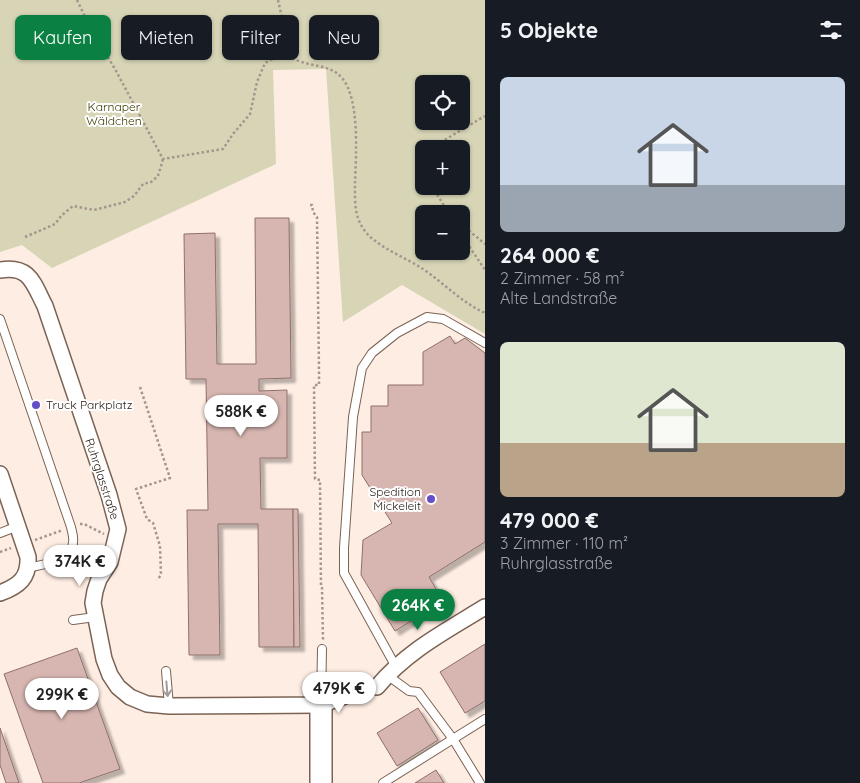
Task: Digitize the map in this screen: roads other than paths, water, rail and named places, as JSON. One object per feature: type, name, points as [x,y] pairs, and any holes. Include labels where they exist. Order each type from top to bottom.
[{"type":"street","name":"Ruhrglasstraße","points":[[0,270],[9,268],[20,270],[30,278],[45,306],[109,495],[118,529],[110,562],[99,579],[93,603],[104,659],[110,675],[118,687],[130,697],[147,704],[169,706],[320,704],[347,695]]},
{"type":"street","points":[[0,474],[28,557],[29,568],[23,580],[0,593]]},
{"type":"street","points":[[377,687],[409,654],[485,607]]},
{"type":"street","points":[[320,704],[321,783]]},
{"type":"lane","points":[[480,783],[453,739],[418,692],[409,691],[391,671],[344,573],[344,548],[354,417],[362,368],[372,353],[397,333],[427,317],[443,318],[485,343]]},
{"type":"lane","points":[[0,319],[71,527],[74,544],[69,554],[58,560],[29,568]]},
{"type":"lane","points":[[0,533],[18,526]]},
{"type":"lane","points":[[73,620],[95,618]]},
{"type":"lane","points":[[320,704],[322,647]]},
{"type":"lane","points":[[166,671],[169,706]]},
{"type":"lane","name":"Ruhrglasstraße","points":[[347,695],[377,687]]},
{"type":"lane","points":[[383,783],[485,719]]},
{"type":"place","name":"Truck Parkplatz","points":[[36,405]]},
{"type":"place","name":"Spedition Mickeleit","points":[[431,499]]},
{"type":"park label","name":"Karnaper Wäldchen","points":[[114,114]]}]
